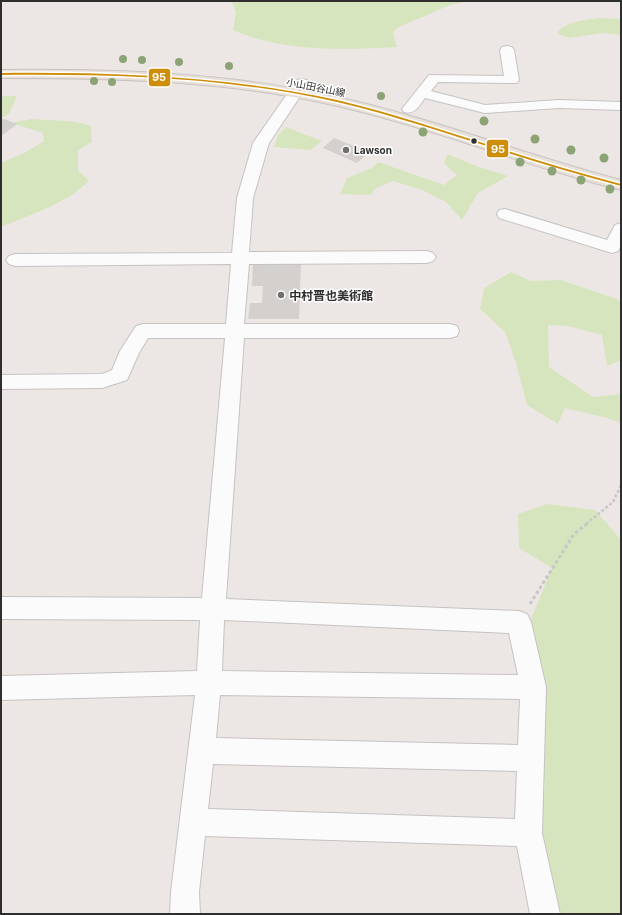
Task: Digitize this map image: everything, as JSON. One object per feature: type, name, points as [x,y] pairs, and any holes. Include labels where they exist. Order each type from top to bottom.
[{"type":"main road","name":"小山田谷山線","points":[[1,64],[143,65],[299,88],[621,186]]},
{"type":"main road","name":"小山田谷山線","points":[[1,74],[126,74],[299,88],[331,88],[551,150]]},
{"type":"main road","points":[[600,164],[621,170]]},
{"type":"street","points":[[409,109],[434,78],[512,80],[507,50]]},
{"type":"street","points":[[185,914],[200,751],[209,683],[213,609],[245,198],[261,143],[299,88]]},
{"type":"street","points":[[422,93],[485,109],[559,104],[621,106]]},
{"type":"street","points":[[505,214],[612,247],[621,229]]},
{"type":"street","points":[[15,260],[427,258]]},
{"type":"street","points":[[1,382],[102,382],[120,375],[130,350],[143,331],[450,331]]},
{"type":"street","points":[[1,608],[213,609],[519,622],[533,687],[528,833],[545,914]]},
{"type":"street","points":[[1,688],[209,683],[533,687]]},
{"type":"street","points":[[200,751],[531,758]]},
{"type":"street","points":[[193,822],[528,833]]},
{"type":"path","points":[[519,622],[574,534],[613,502],[621,485]]},
{"type":"green space","points":[[231,1],[468,1],[450,5],[397,28],[393,33],[397,47],[335,49],[293,46],[252,37],[233,30],[236,12]]},
{"type":"green space","points":[[599,18],[621,19],[621,35],[603,33],[569,38],[558,34],[558,31],[572,23]]},
{"type":"green space","points":[[1,96],[17,96],[9,114],[1,118]]},
{"type":"green space","points":[[31,119],[69,121],[91,126],[92,142],[78,150],[78,170],[89,181],[72,195],[50,207],[1,227],[1,163],[24,153],[44,141],[43,133],[11,123]]},
{"type":"green space","points":[[286,127],[322,141],[311,150],[274,147],[278,135]]},
{"type":"green space","points":[[447,154],[479,167],[508,176],[478,193],[462,220],[446,202],[422,190],[393,181],[376,188],[371,195],[340,194],[347,178],[372,168],[378,162],[444,185],[457,175],[444,163]]},
{"type":"green space","points":[[511,272],[531,281],[561,280],[617,299],[621,303],[621,360],[607,366],[602,335],[567,326],[548,325],[549,367],[593,397],[621,394],[621,423],[607,418],[565,408],[558,424],[527,405],[516,363],[505,332],[480,309],[484,288]]},
{"type":"green space","points":[[547,504],[595,510],[621,540],[621,914],[534,914],[536,840],[545,785],[527,701],[529,624],[552,568],[519,548],[518,514]]},
{"type":"building","points":[[1,118],[17,124],[3,135],[1,134]]},
{"type":"building","name":"Lawson","points":[[334,138],[369,152],[357,163],[323,148]]},
{"type":"building","name":"中村晋也美術館","points":[[253,262],[301,263],[299,319],[248,319],[250,303],[262,303],[263,286],[252,286]]},
{"type":"transit line","name":"95","points":[[1,74],[75,74],[186,79],[260,87],[296,93],[337,101],[378,112],[540,162],[621,185]]},
{"type":"place","name":"Lawson","points":[[346,150]]},
{"type":"place","name":"中村晋也美術館","points":[[281,295]]}]
